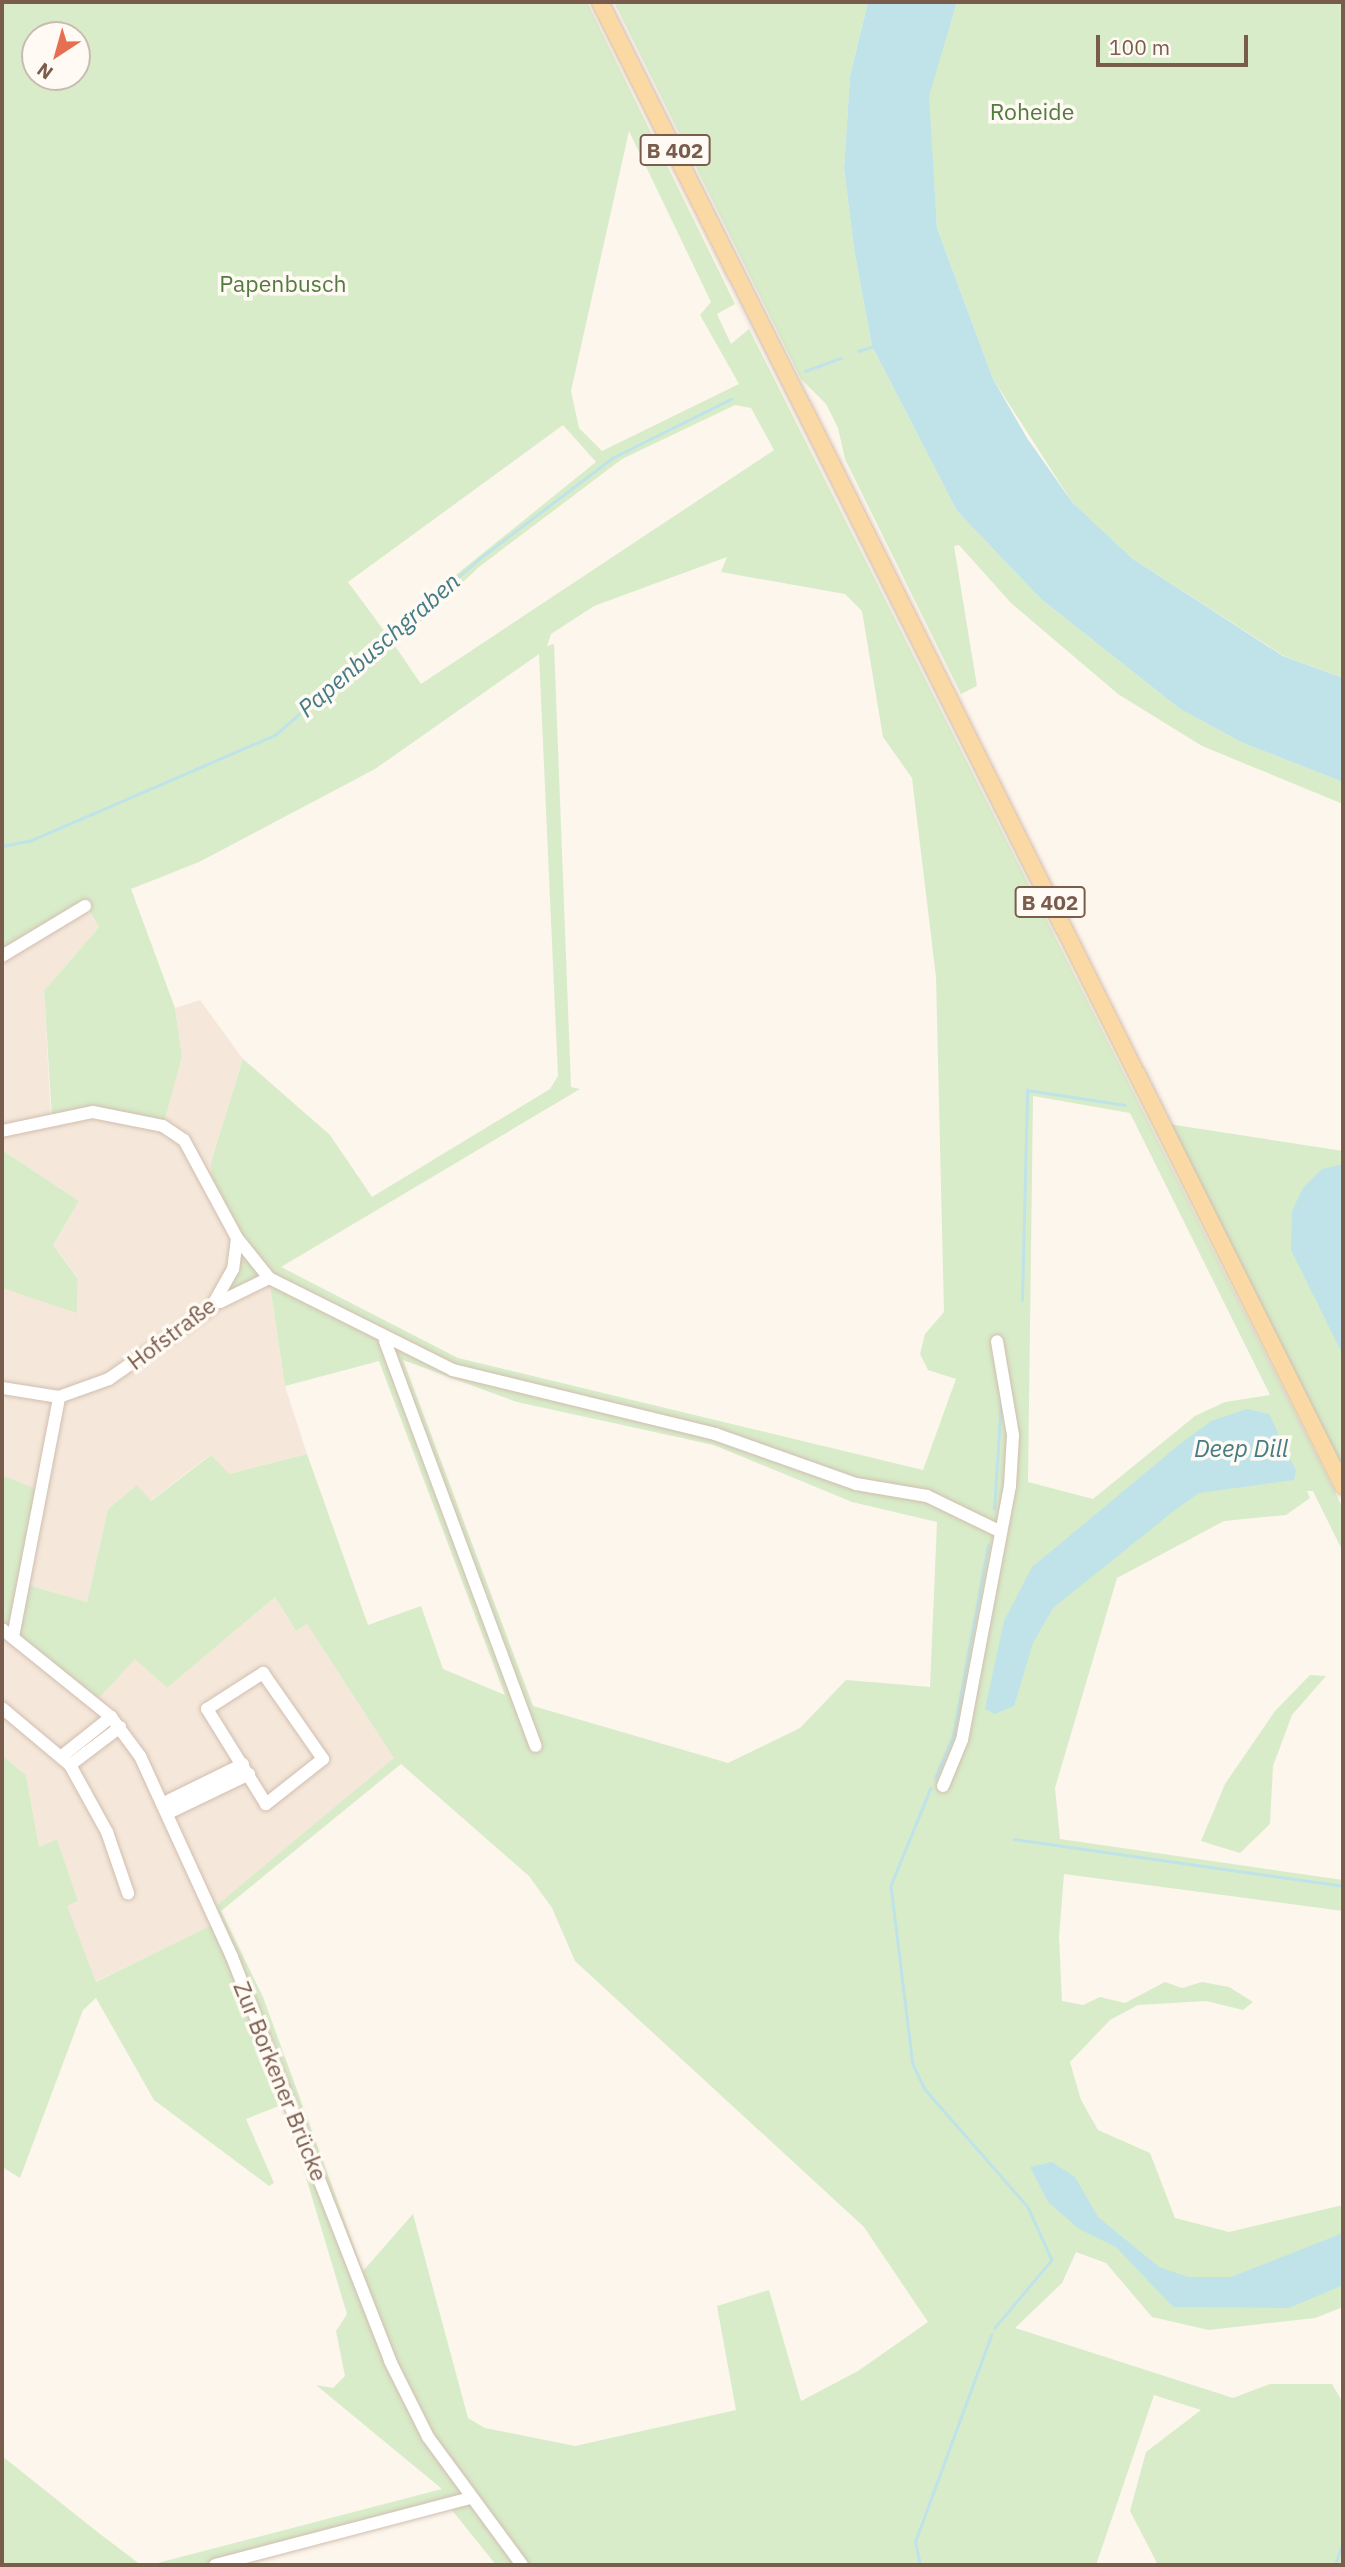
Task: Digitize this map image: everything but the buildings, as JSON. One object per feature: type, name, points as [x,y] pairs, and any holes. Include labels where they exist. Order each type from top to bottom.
[{"type":"main road","name":"B 402","points":[[600,2],[1343,1486]]},
{"type":"street","points":[[2,956],[85,906]]},
{"type":"street","points":[[2,1131],[93,1112],[163,1126],[184,1140],[237,1238],[269,1278],[386,1341],[503,1386],[715,1434],[856,1484],[926,1496],[1002,1532]]},
{"type":"street","name":"Hofstraße","points":[[60,1397],[109,1378],[211,1308],[229,1280],[237,1238]]},
{"type":"street","points":[[211,1308],[269,1278]]},
{"type":"street","points":[[386,1341],[536,1746]]},
{"type":"street","points":[[943,1786],[962,1740],[1002,1532],[1013,1435],[998,1341]]},
{"type":"street","points":[[2,1388],[60,1397],[7,1633]]},
{"type":"street","name":"Zur Borkener Brücke","points":[[7,1633],[116,1722],[166,1808],[288,2093],[390,2361],[428,2437],[522,2565]]},
{"type":"street","points":[[263,1673],[323,1759],[266,1804],[246,1769],[207,1710],[263,1673]]},
{"type":"street","points":[[2,1708],[66,1761],[107,1832],[128,1894]]},
{"type":"street","points":[[66,1761],[116,1722]]},
{"type":"street","points":[[166,1808],[246,1769]]},
{"type":"street","points":[[215,2565],[471,2498]]},
{"type":"shaded area","points":[[85,906],[99,927],[44,991],[51,1118],[2,1131],[2,956]]},
{"type":"shaded area","points":[[200,1000],[243,1059],[211,1162],[269,1278],[285,1386],[307,1454],[228,1474],[210,1455],[150,1501],[137,1485],[108,1509],[87,1602],[25,1584],[41,1492],[2,1475],[2,1288],[77,1312],[78,1278],[53,1245],[79,1201],[2,1150],[2,1132],[52,1120],[182,1056],[175,1008]]},
{"type":"shaded area","points":[[275,1597],[296,1631],[307,1624],[395,1758],[211,1910],[217,1923],[95,1982],[66,1906],[78,1901],[57,1839],[39,1847],[26,1775],[2,1755],[2,1629],[136,1659],[167,1688]]},
{"type":"green space","name":"Papenbusch","points":[[2,2],[587,2],[735,304],[717,314],[731,344],[749,329],[1343,1508],[1343,1552],[1313,1491],[1307,1491],[1310,1498],[1286,1515],[1224,1521],[1117,1578],[1055,1788],[1060,1839],[1343,1880],[1343,1911],[1064,1874],[1059,1937],[1062,2001],[1083,2005],[1100,1997],[1125,2003],[1165,1982],[1182,1988],[1202,1982],[1229,1987],[1253,2002],[1243,2010],[1206,2001],[1138,2005],[1110,2020],[1070,2062],[1081,2100],[1098,2130],[1150,2153],[1175,2218],[1229,2232],[1343,2205],[1343,2307],[1315,2318],[1209,2330],[1152,2317],[1106,2263],[1076,2252],[1062,2283],[1015,2328],[1233,2398],[1270,2384],[1332,2384],[1343,2403],[1343,2565],[1158,2565],[1130,2511],[1146,2452],[1201,2410],[1154,2395],[1096,2565],[496,2565],[451,2509],[236,2565],[150,2565],[442,2489],[316,2385],[333,2388],[345,2376],[336,2331],[347,2314],[284,2104],[246,2119],[274,2183],[269,2186],[154,2100],[96,1998],[83,2010],[20,2178],[2,2167],[2,1755],[26,1775],[39,1847],[57,1839],[78,1901],[67,1906],[96,1982],[216,1923],[211,1910],[394,1758],[307,1624],[296,1631],[275,1597],[167,1688],[135,1659],[95,1702],[2,1629],[2,1475],[41,1491],[25,1584],[87,1602],[108,1509],[137,1485],[151,1501],[211,1455],[229,1474],[307,1454],[368,1625],[421,1606],[443,1669],[505,1695],[379,1361],[285,1386],[269,1278],[211,1308],[225,1291],[237,1238],[212,1183],[211,1162],[243,1059],[330,1135],[372,1197],[550,1089],[558,1076],[539,654],[375,769],[199,862],[131,889],[175,1008],[182,1056],[163,1126],[126,1116],[52,1119],[44,991],[99,927],[86,906],[2,956]],"holes":[[[629,131],[711,302],[700,315],[739,384],[602,451],[579,428],[571,391]],[[735,405],[751,408],[774,450],[421,684],[395,646],[479,567],[622,459]],[[563,425],[596,462],[385,632],[348,582]],[[727,557],[721,572],[845,594],[862,611],[883,737],[912,778],[936,977],[944,1312],[925,1334],[920,1354],[928,1370],[956,1379],[923,1470],[458,1358],[281,1267],[580,1089],[571,1087],[554,644],[547,646],[551,634],[594,606]],[[1033,1096],[1130,1113],[1270,1395],[1225,1402],[1195,1416],[1093,1499],[1028,1482]],[[403,1360],[517,1402],[714,1445],[852,1502],[937,1522],[930,1687],[846,1680],[800,1728],[728,1763],[533,1706]],[[401,1764],[529,1876],[552,1908],[575,1961],[864,2227],[928,2322],[858,2371],[801,2401],[769,2290],[717,2306],[736,2410],[575,2446],[485,2428],[468,2418],[413,2214],[363,2271],[263,1997],[221,1911]]]},
{"type":"green space","points":[[614,2],[868,2],[850,76],[844,168],[854,249],[872,346],[957,511],[1041,599],[1180,709],[1243,743],[1343,782],[1343,804],[1202,746],[1118,694],[1011,603],[959,545],[954,546],[977,686],[961,694],[845,459],[838,428],[826,404],[801,379]]},
{"type":"green space","name":"Roheide","points":[[957,2],[1343,2],[1343,678],[1284,656],[1133,559],[1072,502],[993,379],[937,228],[928,96]]},
{"type":"green space","points":[[1162,1123],[1343,1151],[1343,1486]]},
{"type":"green space","points":[[2,1150],[79,1201],[53,1245],[78,1279],[77,1313],[2,1288]]},
{"type":"green space","points":[[1310,1675],[1326,1676],[1292,1715],[1273,1766],[1270,1824],[1240,1853],[1201,1841],[1225,1784],[1275,1711]]},
{"type":"green space","points":[[2,2456],[100,2534],[141,2565],[2,2565]]},
{"type":"water","points":[[868,2],[957,2],[929,96],[937,228],[993,379],[1027,438],[1072,502],[1133,559],[1283,656],[1343,678],[1343,782],[1243,743],[1180,709],[1041,599],[957,511],[872,346],[854,249],[844,168],[850,76]]},
{"type":"water","points":[[1343,1164],[1343,1355],[1291,1250],[1292,1211],[1303,1188],[1322,1169]]},
{"type":"water","name":"Deep Dill","points":[[1247,1409],[1269,1414],[1296,1471],[1294,1480],[1199,1493],[1175,1510],[1053,1608],[1033,1643],[1014,1706],[995,1714],[985,1709],[1004,1621],[1032,1567],[1211,1421]]},
{"type":"water","points":[[1052,2162],[1075,2177],[1098,2217],[1159,2267],[1188,2277],[1231,2277],[1343,2233],[1343,2285],[1289,2308],[1173,2307],[1116,2247],[1079,2229],[1048,2202],[1030,2167]]},
{"type":"waterway","name":"Papenbuschgraben","points":[[858,351],[874,346]]},
{"type":"waterway","name":"Papenbuschgraben","points":[[805,371],[841,358]]},
{"type":"waterway","name":"Papenbuschgraben","points":[[2,846],[32,840],[275,735],[480,558],[612,458],[731,399]]},
{"type":"waterway","points":[[1022,1300],[1027,1090],[1125,1105]]},
{"type":"waterway","points":[[994,1509],[1001,1401]]},
{"type":"waterway","points":[[935,1778],[953,1736],[988,1545]]},
{"type":"waterway","points":[[931,1788],[891,1886],[913,2064],[924,2088],[1028,2207],[1052,2260],[995,2328]]},
{"type":"waterway","points":[[1014,1839],[1343,1886]]},
{"type":"waterway","points":[[920,2565],[915,2542],[991,2335]]},
{"type":"waterway","points":[[1335,2565],[1343,2542]]}]
